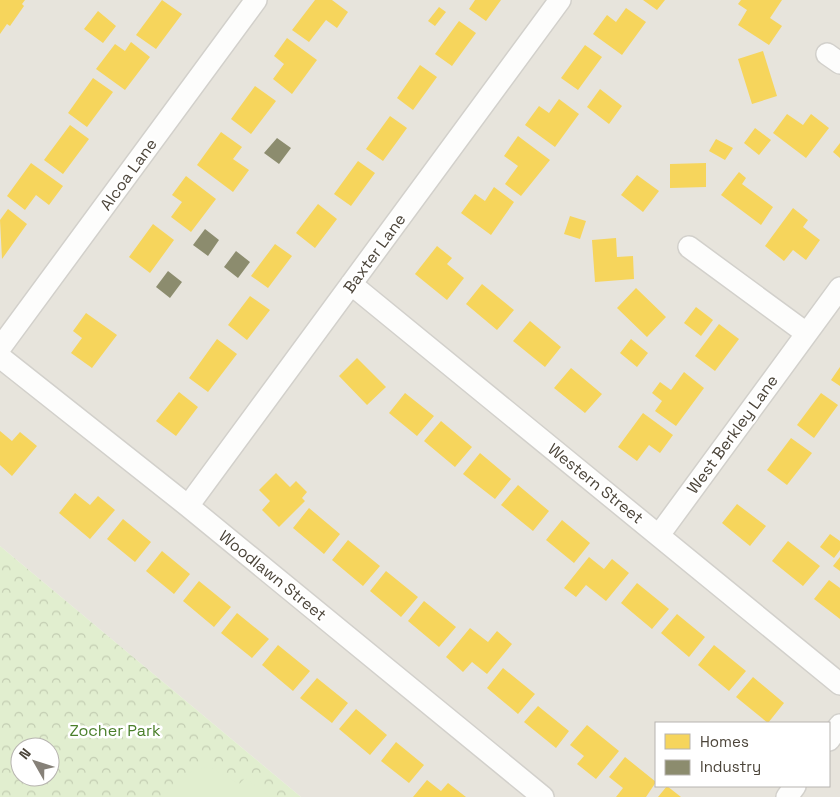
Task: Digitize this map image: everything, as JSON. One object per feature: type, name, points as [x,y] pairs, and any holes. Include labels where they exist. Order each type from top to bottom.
[{"type":"street","name":"Alcoa Lane","points":[[0,348],[256,0]]},
{"type":"street","name":"Baxter Lane","points":[[188,506],[560,0]]},
{"type":"street","points":[[689,247],[806,334]]},
{"type":"street","name":"Western Street","points":[[351,284],[840,684]]},
{"type":"street","name":"West Berkley Lane","points":[[659,535],[840,288]]},
{"type":"street","name":"Woodlawn Street","points":[[0,357],[188,506],[543,797]]},
{"type":"street","points":[[830,739],[840,725]]},
{"type":"shaded area","points":[[0,0],[840,0],[840,797],[301,797],[0,546]]},
{"type":"green space","name":"Zocher Park","points":[[0,546],[301,797],[0,797]]},
{"type":"green space","points":[[208,766],[239,784],[245,778],[270,797],[164,797],[177,781],[194,771]]},
{"type":"building: Homes","points":[[0,0],[25,0],[22,4],[24,6],[10,26],[7,24],[0,34]]},
{"type":"building: Homes","points":[[162,0],[182,14],[156,49],[136,35]]},
{"type":"building: Homes","points":[[315,0],[332,0],[348,12],[337,28],[326,20],[309,42],[292,30]]},
{"type":"building: Homes","points":[[475,0],[501,0],[486,21],[469,9]]},
{"type":"building: Homes","points":[[643,0],[665,0],[657,10]]},
{"type":"building: Homes","points":[[741,0],[782,0],[770,18],[782,26],[769,45],[738,25],[747,10],[738,4]]},
{"type":"building: Homes","points":[[439,7],[446,12],[435,26],[428,21]]},
{"type":"building: Homes","points":[[626,8],[646,22],[622,55],[593,34],[607,15],[616,22]]},
{"type":"building: Homes","points":[[98,11],[116,26],[103,43],[84,29]]},
{"type":"building: Homes","points":[[459,21],[476,33],[452,66],[435,54]]},
{"type":"building: Homes","points":[[287,38],[317,60],[292,94],[273,79],[284,64],[274,56]]},
{"type":"building: Homes","points":[[131,42],[150,57],[125,90],[96,69],[115,44],[125,51]]},
{"type":"building: Homes","points":[[585,45],[602,57],[578,90],[561,78]]},
{"type":"building: Homes","points":[[763,51],[777,96],[752,104],[738,59]]},
{"type":"building: Homes","points":[[420,65],[437,77],[413,110],[397,98]]},
{"type":"building: Homes","points":[[93,78],[113,92],[87,127],[68,113]]},
{"type":"building: Homes","points":[[255,86],[276,101],[251,134],[231,119]]},
{"type":"building: Homes","points":[[600,89],[622,106],[609,124],[587,107]]},
{"type":"building: Homes","points":[[559,99],[579,114],[555,147],[525,125],[539,106],[549,113]]},
{"type":"building: Homes","points":[[787,114],[803,125],[811,114],[829,128],[806,158],[773,133]]},
{"type":"building: Homes","points":[[390,116],[407,128],[383,161],[366,149]]},
{"type":"building: Homes","points":[[70,125],[89,139],[63,174],[44,160]]},
{"type":"building: Homes","points":[[755,128],[771,140],[759,155],[744,143]]},
{"type":"building: Homes","points":[[221,132],[242,147],[233,159],[249,170],[233,192],[197,165]]},
{"type":"building: Homes","points":[[518,136],[550,160],[521,196],[505,184],[518,166],[504,156]]},
{"type":"building: Homes","points":[[716,139],[733,148],[725,160],[709,151]]},
{"type":"building: Homes","points":[[840,143],[840,158],[833,152]]},
{"type":"building: Homes","points":[[358,161],[375,173],[351,206],[334,194]]},
{"type":"building: Homes","points":[[31,163],[63,186],[49,205],[36,195],[25,210],[7,196]]},
{"type":"building: Homes","points":[[706,163],[706,187],[670,188],[670,164]]},
{"type":"building: Homes","points":[[739,172],[746,178],[742,184],[773,207],[761,225],[721,195]]},
{"type":"building: Homes","points":[[637,175],[659,191],[643,212],[621,195]]},
{"type":"building: Homes","points":[[186,176],[216,199],[191,232],[171,217],[182,202],[172,195]]},
{"type":"building: Homes","points":[[494,187],[514,202],[491,235],[461,213],[475,194],[485,201]]},
{"type":"building: Homes","points":[[318,204],[337,219],[315,248],[296,233]]},
{"type":"building: Homes","points":[[793,208],[808,220],[803,227],[820,240],[806,260],[793,250],[784,261],[765,246]]},
{"type":"building: Homes","points":[[8,209],[27,224],[2,259],[0,220]]},
{"type":"building: Homes","points":[[570,216],[586,221],[580,239],[564,234]]},
{"type":"building: Homes","points":[[153,224],[174,240],[150,273],[129,257]]},
{"type":"building: Homes","points":[[616,238],[617,257],[633,256],[634,279],[595,282],[592,240]]},
{"type":"building: Homes","points":[[275,244],[292,256],[268,288],[251,276]]},
{"type":"building: Homes","points":[[437,246],[452,258],[447,264],[464,278],[447,300],[415,274]]},
{"type":"building: Homes","points":[[482,284],[514,310],[497,330],[466,304]]},
{"type":"building: Homes","points":[[636,288],[666,317],[647,337],[617,308]]},
{"type":"building: Homes","points":[[250,296],[270,310],[247,340],[228,325]]},
{"type":"building: Homes","points":[[696,307],[713,320],[701,336],[684,323]]},
{"type":"building: Homes","points":[[86,313],[117,335],[92,368],[71,353],[82,338],[73,331]]},
{"type":"building: Homes","points":[[530,321],[561,347],[545,367],[513,341]]},
{"type":"building: Homes","points":[[719,324],[739,339],[715,371],[695,356]]},
{"type":"building: Homes","points":[[217,339],[237,354],[208,392],[189,378]]},
{"type":"building: Homes","points":[[631,339],[648,353],[637,367],[620,353]]},
{"type":"building: Homes","points":[[357,358],[386,387],[367,405],[339,376]]},
{"type":"building: Homes","points":[[840,367],[840,386],[831,380]]},
{"type":"building: Homes","points":[[571,368],[602,394],[585,413],[554,388]]},
{"type":"building: Homes","points":[[684,372],[704,388],[676,426],[655,411],[662,401],[652,393],[660,382],[671,390]]},
{"type":"building: Homes","points":[[179,392],[198,407],[176,436],[156,421]]},
{"type":"building: Homes","points":[[405,393],[434,416],[417,436],[389,413]]},
{"type":"building: Homes","points":[[821,393],[838,405],[814,438],[797,425]]},
{"type":"building: Homes","points":[[643,413],[673,435],[660,453],[649,445],[637,461],[618,447]]},
{"type":"building: Homes","points":[[441,421],[472,447],[455,467],[424,441]]},
{"type":"building: Homes","points":[[0,431],[12,441],[20,432],[37,446],[12,476],[0,465]]},
{"type":"building: Homes","points":[[791,438],[812,453],[787,485],[767,470]]},
{"type":"building: Homes","points":[[480,453],[511,479],[495,499],[463,474]]},
{"type":"building: Homes","points":[[276,473],[290,487],[296,481],[307,492],[302,498],[305,501],[279,527],[262,510],[270,501],[259,490]]},
{"type":"building: Homes","points":[[518,485],[549,511],[533,531],[501,505]]},
{"type":"building: Homes","points":[[75,493],[90,505],[98,496],[115,510],[90,539],[59,513]]},
{"type":"building: Homes","points":[[737,504],[766,526],[750,546],[722,523]]},
{"type":"building: Homes","points":[[309,508],[340,534],[324,554],[293,528]]},
{"type":"building: Homes","points":[[123,519],[151,542],[135,562],[107,539]]},
{"type":"building: Homes","points":[[562,520],[590,543],[574,563],[546,540]]},
{"type":"building: Homes","points":[[830,534],[840,541],[840,550],[834,558],[820,547]]},
{"type":"building: Homes","points":[[348,540],[380,566],[363,586],[332,560]]},
{"type":"building: Homes","points":[[788,541],[820,566],[803,586],[772,561]]},
{"type":"building: Homes","points":[[162,551],[190,574],[174,594],[146,571]]},
{"type":"building: Homes","points":[[589,557],[604,569],[612,559],[629,573],[606,601],[586,585],[576,597],[564,588]]},
{"type":"building: Homes","points":[[840,557],[840,571],[833,566]]},
{"type":"building: Homes","points":[[386,571],[418,597],[401,617],[370,591]]},
{"type":"building: Homes","points":[[829,580],[840,588],[840,619],[814,599]]},
{"type":"building: Homes","points":[[199,581],[231,607],[214,627],[183,601]]},
{"type":"building: Homes","points":[[637,583],[669,609],[652,629],[621,603]]},
{"type":"building: Homes","points":[[424,601],[456,627],[439,647],[408,621]]},
{"type":"building: Homes","points":[[237,613],[269,639],[252,658],[221,633]]},
{"type":"building: Homes","points":[[677,614],[705,637],[689,657],[661,633]]},
{"type":"building: Homes","points":[[470,628],[488,642],[497,631],[512,644],[487,674],[472,662],[463,672],[446,657]]},
{"type":"building: Homes","points":[[278,645],[310,671],[293,691],[262,665]]},
{"type":"building: Homes","points":[[714,645],[746,671],[729,691],[698,665]]},
{"type":"building: Homes","points":[[503,668],[535,694],[518,714],[487,688]]},
{"type":"building: Homes","points":[[753,677],[784,703],[769,722],[767,722],[736,697]]},
{"type":"building: Homes","points":[[317,678],[348,703],[332,723],[300,698]]},
{"type":"building: Homes","points":[[538,706],[569,731],[556,748],[524,722]]},
{"type":"building: Homes","points":[[356,709],[387,735],[370,755],[339,729]]},
{"type":"building: Homes","points":[[587,725],[619,751],[596,779],[577,764],[584,756],[570,745]]},
{"type":"building: Homes","points":[[396,742],[424,765],[409,783],[381,761]]},
{"type":"building: Homes","points":[[625,757],[655,781],[655,784],[646,797],[616,797],[623,788],[609,777]]},
{"type":"building: Homes","points":[[427,780],[441,791],[448,783],[466,797],[413,797]]},
{"type":"building: Homes","points":[[668,787],[681,797],[658,797]]},
{"type":"building: Industry","points":[[277,138],[291,148],[279,164],[264,153]]},
{"type":"building: Industry","points":[[205,229],[219,240],[208,256],[193,245]]},
{"type":"building: Industry","points":[[236,251],[250,262],[238,278],[224,267]]},
{"type":"building: Industry","points":[[168,271],[182,282],[170,298],[156,287]]}]
